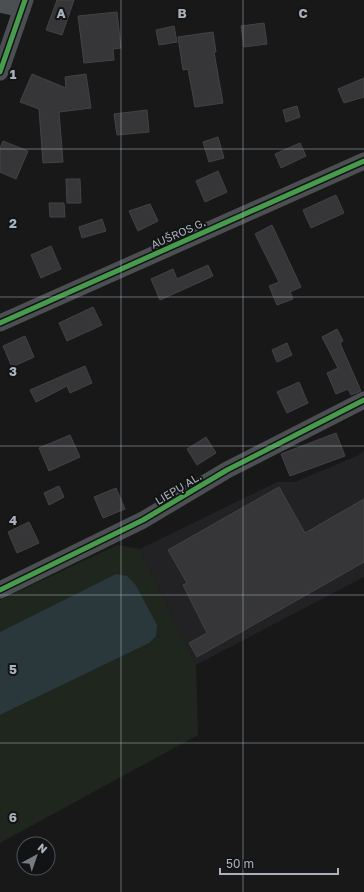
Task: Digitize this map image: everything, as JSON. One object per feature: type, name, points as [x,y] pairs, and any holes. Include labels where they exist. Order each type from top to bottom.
[{"type":"street","points":[[0,4],[23,4],[0,72]]},
{"type":"street","name":"AUŠROS G.","points":[[0,323],[364,161]]},
{"type":"street","name":"LIEPŲ AL.","points":[[0,590],[143,520],[227,470],[314,424],[364,400]]},
{"type":"shaded area","points":[[364,451],[364,577],[196,665],[140,549],[277,482],[295,482],[359,455]]},
{"type":"shaded area","points":[[117,545],[140,549],[196,665],[198,735],[0,843],[0,715],[148,643],[116,574],[0,632],[0,600]]},
{"type":"shaded area","points":[[116,574],[127,576],[135,584],[157,625],[156,636],[149,643],[0,715],[0,632]]},
{"type":"building","points":[[57,0],[74,0],[62,35],[46,30]]},
{"type":"building","points":[[117,12],[121,48],[113,49],[114,60],[84,63],[78,16]]},
{"type":"building","points":[[264,23],[267,44],[244,47],[241,26]]},
{"type":"building","points":[[174,26],[177,42],[159,45],[156,30]]},
{"type":"building","points":[[213,32],[216,52],[214,52],[223,103],[195,107],[188,69],[183,70],[178,37]]},
{"type":"building","points":[[32,74],[66,88],[65,77],[86,74],[91,108],[59,112],[63,162],[43,163],[39,109],[20,102]]},
{"type":"building","points":[[364,78],[364,97],[344,103],[338,89]]},
{"type":"building","points":[[297,106],[300,117],[286,122],[283,110]]},
{"type":"building","points":[[147,110],[149,132],[117,135],[114,114]]},
{"type":"building","points":[[218,137],[224,158],[209,162],[203,142]]},
{"type":"building","points":[[3,141],[28,151],[16,179],[0,172],[0,148]]},
{"type":"building","points":[[300,143],[306,156],[281,168],[275,154]]},
{"type":"building","points":[[218,171],[227,192],[205,202],[196,181]]},
{"type":"building","points":[[66,179],[80,179],[81,203],[67,203]]},
{"type":"building","points":[[336,195],[344,213],[311,228],[303,210]]},
{"type":"building","points":[[49,203],[64,203],[65,217],[50,217]]},
{"type":"building","points":[[150,204],[158,221],[138,231],[129,211]]},
{"type":"building","points":[[102,219],[106,231],[82,238],[79,227]]},
{"type":"building","points":[[272,225],[301,287],[290,292],[293,299],[277,305],[269,286],[279,282],[255,234]]},
{"type":"building","points":[[51,246],[61,269],[41,278],[31,255]]},
{"type":"building","points":[[208,265],[213,276],[160,300],[151,279],[173,269],[177,279]]},
{"type":"building","points":[[93,307],[102,325],[67,341],[59,323]]},
{"type":"building","points":[[337,329],[343,341],[340,343],[361,391],[351,395],[348,389],[336,394],[327,373],[338,368],[322,337]]},
{"type":"building","points":[[25,336],[34,357],[12,367],[3,346]]},
{"type":"building","points":[[287,343],[292,355],[277,362],[272,350]]},
{"type":"building","points":[[85,366],[92,383],[70,393],[67,386],[36,402],[30,390]]},
{"type":"building","points":[[299,382],[308,403],[287,413],[277,392]]},
{"type":"building","points":[[336,433],[345,456],[290,476],[281,454]]},
{"type":"building","points":[[70,435],[80,457],[49,471],[39,448]]},
{"type":"building","points":[[206,437],[216,453],[197,465],[187,449]]},
{"type":"building","points":[[59,486],[64,497],[49,505],[44,493]]},
{"type":"building","points":[[279,487],[305,533],[364,499],[364,562],[197,657],[189,643],[207,633],[183,585],[187,583],[168,550]]},
{"type":"building","points":[[116,488],[125,509],[103,518],[94,497]]},
{"type":"building","points":[[29,522],[39,543],[17,553],[8,532]]},
{"type":"cycle path","points":[[0,72],[25,0]]},
{"type":"cycle path","points":[[0,323],[364,161]]},
{"type":"cycle path","points":[[0,590],[143,520],[227,470],[364,400]]}]
